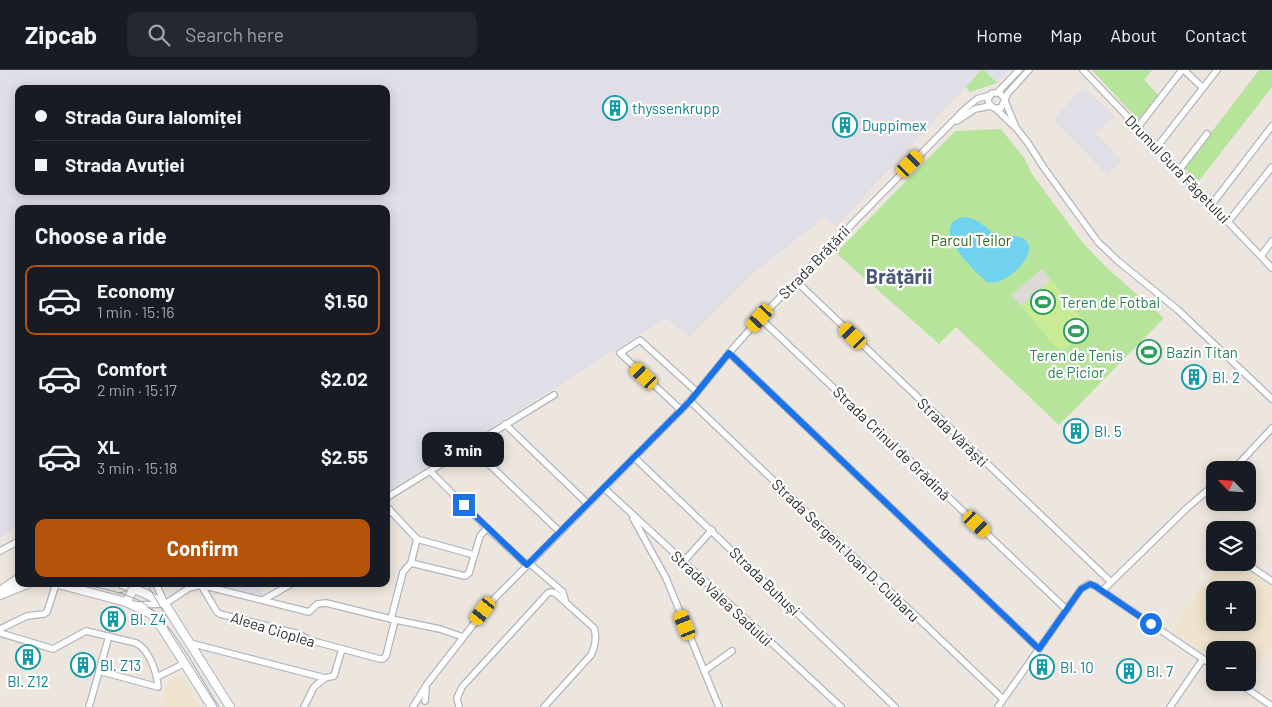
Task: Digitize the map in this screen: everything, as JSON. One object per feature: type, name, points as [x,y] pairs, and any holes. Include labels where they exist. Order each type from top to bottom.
[{"type":"main road","points":[[0,591],[15,579]]},
{"type":"main road","points":[[0,595],[20,587]]},
{"type":"main road","points":[[68,587],[136,605],[151,614],[158,621],[212,707]]},
{"type":"main road","points":[[126,602],[135,587]]},
{"type":"main road","points":[[138,587],[165,604],[230,707]]},
{"type":"street","points":[[1019,70],[998,92],[990,95],[988,99],[993,107],[1017,129],[1034,150],[1044,168],[1098,242],[1118,261],[1178,310],[1272,399]]},
{"type":"street","points":[[993,107],[1001,108],[1004,100],[1029,70]]},
{"type":"street","name":"Drumul Gura Făgetului","points":[[1082,70],[1272,268]]},
{"type":"street","points":[[1138,127],[1183,70],[1203,88]]},
{"type":"street","points":[[1157,146],[1217,70]]},
{"type":"street","points":[[998,92],[1002,94],[1017,129]]},
{"type":"street","name":"Strada Brățării","points":[[413,707],[427,684],[490,603],[690,401],[760,318],[943,131],[973,102],[990,95]]},
{"type":"street","name":"Strada Brățării","points":[[943,131],[975,110],[993,107]]},
{"type":"street","points":[[1212,204],[1272,126]]},
{"type":"street","points":[[1179,170],[1207,134]]},
{"type":"street","points":[[1228,222],[1272,167]]},
{"type":"street","points":[[1261,256],[1272,241]]},
{"type":"street","name":"Strada Vărăști","points":[[796,281],[1110,582]]},
{"type":"street","name":"Strada Crinul de Grădină","points":[[760,318],[1066,610]]},
{"type":"street","points":[[681,410],[620,353],[640,340],[698,392]]},
{"type":"street","points":[[729,353],[1039,649]]},
{"type":"street","points":[[390,496],[554,395]]},
{"type":"street","name":"Strada Sergent Ioan D. Cuibaru","points":[[690,401],[1003,700]]},
{"type":"street","points":[[505,424],[588,504]]},
{"type":"street","points":[[1241,461],[1272,428]]},
{"type":"street","points":[[470,446],[560,532]]},
{"type":"street","name":"Strada Buhuși","points":[[634,457],[895,707]]},
{"type":"street","points":[[430,471],[487,528],[563,592],[566,602]]},
{"type":"street","name":"Strada Valea Sadului","points":[[604,488],[841,707]]},
{"type":"street","points":[[1102,591],[1206,492]]},
{"type":"street","points":[[390,510],[418,539],[474,555]]},
{"type":"street","points":[[631,514],[666,578],[719,707]]},
{"type":"street","points":[[411,563],[466,576],[469,573],[480,536],[487,528]]},
{"type":"street","points":[[683,562],[712,530]]},
{"type":"street","name":"Aleea Cioplea","points":[[203,587],[217,612],[299,634],[309,640],[380,659],[384,658],[403,572],[411,563],[418,539]]},
{"type":"street","points":[[0,551],[15,543]]},
{"type":"street","points":[[1256,570],[1272,581]]},
{"type":"street","points":[[998,707],[1084,586],[1093,585],[1206,661]]},
{"type":"street","points":[[0,629],[27,616],[40,615],[47,612],[56,587]]},
{"type":"street","points":[[157,587],[165,604]]},
{"type":"street","points":[[136,605],[165,604],[193,587]]},
{"type":"street","points":[[210,587],[309,612],[317,604],[326,602],[393,620],[440,629],[463,637]]},
{"type":"street","name":"Aleea Cioplea","points":[[263,600],[286,587]]},
{"type":"street","points":[[459,707],[457,698],[462,687],[548,593],[555,592],[594,628],[594,650],[544,707]]},
{"type":"street","points":[[0,633],[54,648],[86,630],[140,644],[155,668],[158,686],[99,671]]},
{"type":"street","points":[[89,707],[108,636]]},
{"type":"street","points":[[190,643],[325,678]]},
{"type":"street","points":[[304,707],[314,687],[325,678],[334,676],[342,649]]},
{"type":"street","points":[[704,671],[732,651]]},
{"type":"street","points":[[1170,707],[1203,659]]},
{"type":"street","points":[[157,677],[184,663]]},
{"type":"street","points":[[426,704],[427,684]]},
{"type":"street","points":[[1250,691],[1272,706]]},
{"type":"street","points":[[416,701],[421,700],[426,704]]},
{"type":"shaded area","points":[[0,70],[981,70],[836,227],[824,218],[753,273],[689,337],[666,318],[390,490],[390,205],[15,205],[15,529],[0,538]]},
{"type":"shaded area","points":[[984,70],[1009,70],[997,83]]},
{"type":"shaded area","points":[[1083,87],[1114,116],[1096,134],[1121,160],[1107,175],[1054,119]]},
{"type":"shaded area","points":[[1042,269],[1051,280],[1021,306],[1011,295]]},
{"type":"shaded area","points":[[1213,571],[1248,571],[1272,587],[1272,647],[1256,669],[1256,641],[1206,641],[1206,653],[1172,631],[1206,582],[1206,631],[1256,631],[1256,581],[1207,581]]},
{"type":"shaded area","points":[[224,587],[259,587],[265,596],[261,598]]},
{"type":"shaded area","points":[[180,675],[199,707],[161,707],[168,682]]},
{"type":"green space","points":[[981,70],[984,70],[997,83],[970,92],[966,87]]},
{"type":"green space","points":[[1092,70],[1152,70],[1144,80],[1159,96],[1140,122]]},
{"type":"green space","points":[[1259,70],[1272,70],[1272,87],[1198,182],[1184,168]]},
{"type":"green space","name":"Parcul Teilor","points":[[1001,129],[1025,159],[1032,174],[1082,242],[1108,269],[1164,318],[1059,425],[956,327],[939,344],[836,253],[955,131]]},
{"type":"green space","points":[[1051,280],[1088,325],[1084,335],[1066,349],[1060,349],[1054,345],[1021,306]]},
{"type":"water","points":[[964,217],[977,221],[998,235],[1016,236],[1027,242],[1029,248],[1028,255],[1017,270],[1002,280],[994,283],[987,282],[964,259],[951,238],[950,229],[954,222]]},
{"type":"tram line","points":[[94,587],[126,595],[140,601],[163,620],[184,649],[219,707]]},
{"type":"tram line","points":[[118,593],[124,592],[130,587]]},
{"type":"tram line","points":[[149,587],[167,618]]},
{"type":"place","name":"thyssenkrupp","points":[[615,108]]},
{"type":"place","name":"Duppimex","points":[[845,125]]},
{"type":"place","name":"Teren de Fotbal","points":[[1043,302]]},
{"type":"place","name":"Teren de Tenis de Picior","points":[[1076,331]]},
{"type":"place","name":"Bazin Titan","points":[[1149,352]]},
{"type":"place","name":"Bl. 2","points":[[1194,377]]},
{"type":"place","name":"Bl. 5","points":[[1076,431]]},
{"type":"place","name":"Bl. Z4","points":[[113,619]]},
{"type":"place","name":"Bl. Z12","points":[[28,657]]},
{"type":"place","name":"Bl. Z13","points":[[83,665]]},
{"type":"place","name":"Bl. 10","points":[[1042,667]]},
{"type":"place","name":"Bl. 7","points":[[1129,671]]},
{"type":"district","name":"Brățării","points":[[899,276]]},
{"type":"route","points":[[464,505],[527,565],[690,401],[729,353],[1039,649],[1081,589],[1090,584],[1151,624]]}]
